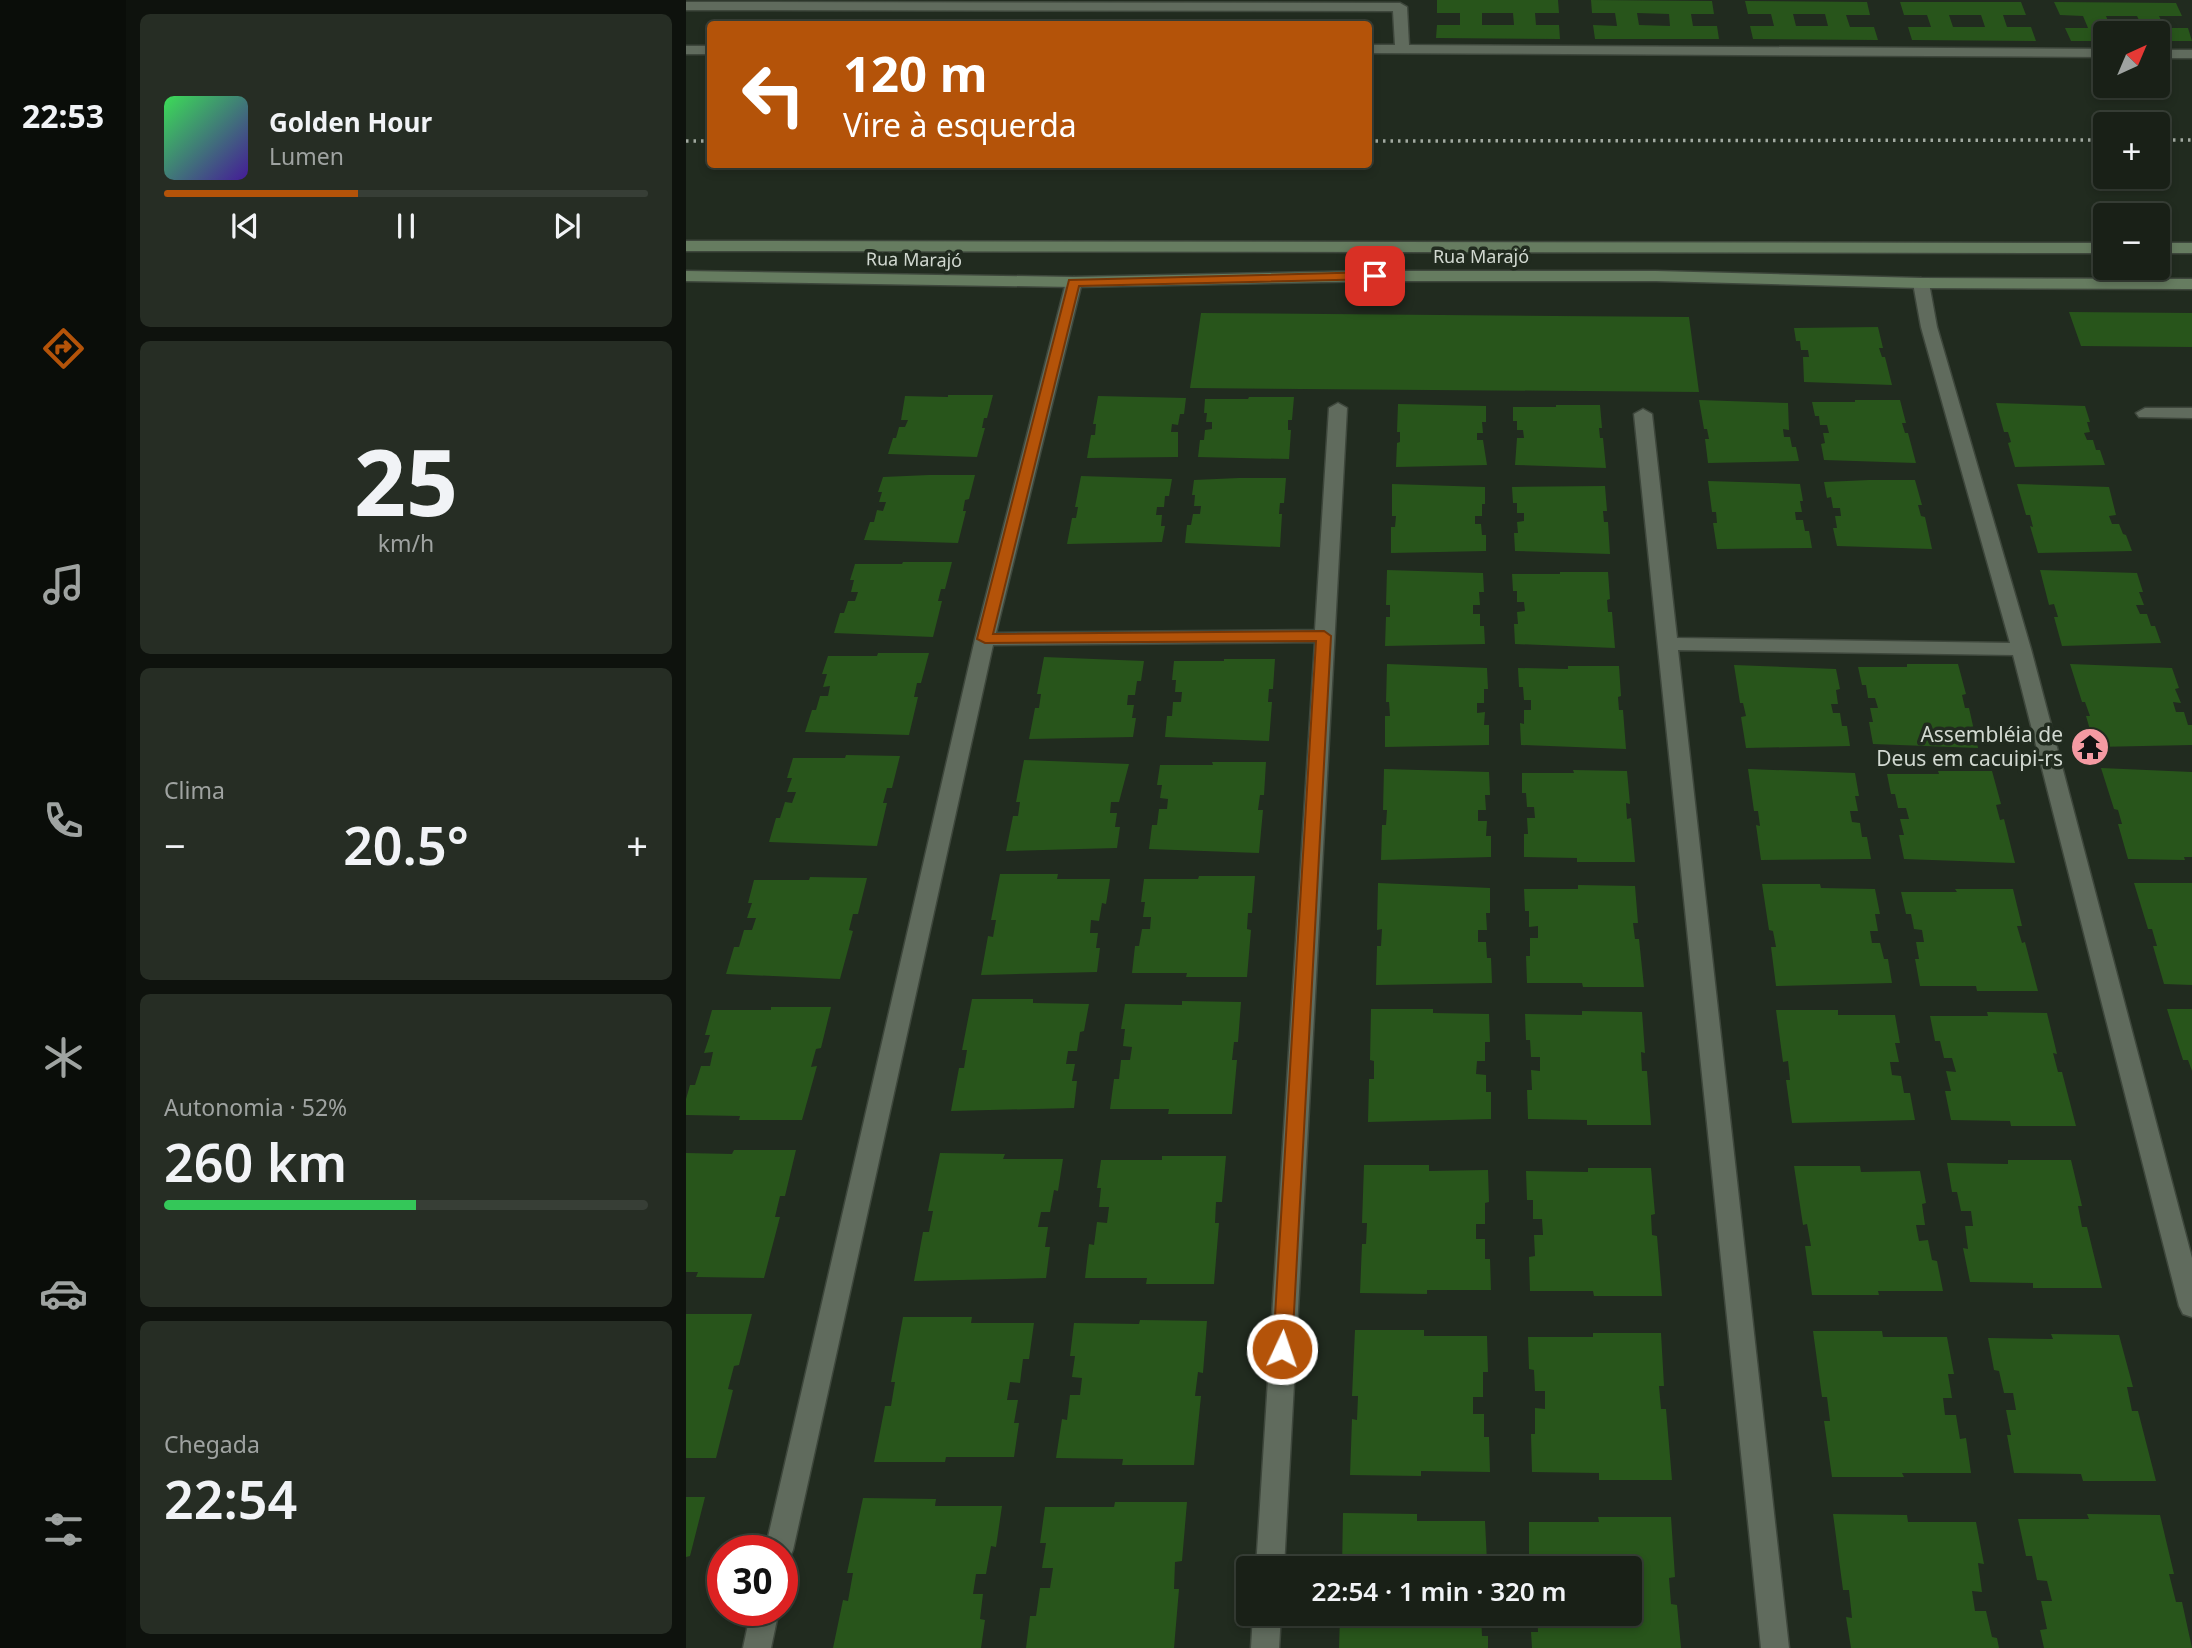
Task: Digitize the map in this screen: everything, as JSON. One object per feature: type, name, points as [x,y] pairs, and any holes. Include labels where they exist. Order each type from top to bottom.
[{"type":"street","points":[[686,6],[1400,7],[1402,49]]},
{"type":"street","points":[[1372,49],[2093,53]]},
{"type":"street","points":[[686,50],[707,50]]},
{"type":"street","points":[[2170,54],[2192,54]]},
{"type":"street","name":"Rua Marajó","points":[[686,246],[2093,248]]},
{"type":"street","points":[[1261,278],[1266,246]]},
{"type":"street","points":[[2170,248],[2192,248]]},
{"type":"street","name":"Rua Marajó","points":[[686,276],[1074,282],[1656,276],[1921,283],[2192,284]]},
{"type":"street","points":[[782,1535],[985,639],[1074,282]]},
{"type":"street","points":[[1921,283],[1929,327],[2021,649],[2192,1306]]},
{"type":"street","points":[[1271,1556],[1338,408]]},
{"type":"street","points":[[2145,413],[2192,414]]},
{"type":"street","points":[[1643,414],[1775,1648]]},
{"type":"street","points":[[985,639],[1324,636]]},
{"type":"street","points":[[1668,644],[2021,649]]},
{"type":"street","points":[[757,1648],[762,1626]]},
{"type":"street","points":[[1265,1648],[1266,1626]]},
{"type":"building","points":[[1437,0],[1558,0],[1559,13],[1535,13],[1536,25],[1559,25],[1560,39],[1436,38],[1437,25],[1460,25],[1460,13],[1437,13]],"holes":[[[1482,13],[1513,13],[1514,25],[1482,25]]]},
{"type":"building","points":[[1591,0],[1712,1],[1714,14],[1691,14],[1693,26],[1717,26],[1719,39],[1595,39],[1593,25],[1617,26],[1615,13],[1592,13]],"holes":[[[1637,13],[1669,14],[1670,26],[1639,25]]]},
{"type":"building","points":[[1745,1],[1867,2],[1870,15],[1846,15],[1850,27],[1874,27],[1878,40],[1753,39],[1750,26],[1774,26],[1771,14],[1748,14]],"holes":[[[1793,14],[1825,14],[1828,26],[1796,26]]]},
{"type":"building","points":[[1900,2],[2021,2],[2026,15],[2003,15],[2007,27],[2031,27],[2036,41],[1912,40],[1908,27],[1931,27],[1927,15],[1904,15]],"holes":[[[1949,15],[1981,15],[1985,27],[1953,27]]]},
{"type":"building","points":[[2054,2],[2176,3],[2182,16],[2159,16],[2162,21],[2140,21],[2137,16],[2106,16],[2108,21],[2093,21],[2093,41],[2071,41],[2065,28],[2088,28],[2083,16],[2060,15]]},
{"type":"building","points":[[2170,28],[2188,28],[2192,41],[2170,41]]},
{"type":"building","points":[[2069,312],[2192,313],[2192,347],[2081,346]]},
{"type":"building","points":[[1201,313],[1689,317],[1699,392],[1190,388]]},
{"type":"building","points":[[1878,327],[1883,348],[1879,348],[1882,357],[1885,357],[1892,385],[1804,382],[1803,357],[1809,357],[1808,350],[1801,350],[1794,328]]},
{"type":"building","points":[[993,395],[987,418],[984,418],[982,428],[985,428],[977,457],[888,454],[899,427],[905,427],[908,420],[901,420],[905,396]]},
{"type":"building","points":[[1098,396],[1186,398],[1184,414],[1180,414],[1178,425],[1172,424],[1171,432],[1178,432],[1178,457],[1087,458],[1091,435],[1095,435],[1096,424],[1093,424]]},
{"type":"building","points":[[1294,397],[1292,420],[1288,420],[1288,430],[1291,430],[1289,459],[1198,457],[1200,440],[1204,440],[1205,430],[1212,429],[1212,422],[1206,422],[1205,399]]},
{"type":"building","points":[[1699,400],[1788,403],[1789,430],[1783,429],[1784,437],[1790,437],[1792,447],[1796,447],[1799,461],[1708,463],[1705,439],[1709,439],[1707,429],[1704,429]]},
{"type":"building","points":[[1900,400],[1906,423],[1902,423],[1905,433],[1908,433],[1916,463],[1824,460],[1821,444],[1825,443],[1823,433],[1829,433],[1827,425],[1820,425],[1819,416],[1815,416],[1812,402]]},
{"type":"building","points":[[1996,403],[2085,406],[2090,432],[2084,433],[2087,440],[2093,440],[2096,450],[2100,450],[2105,465],[2015,467],[2008,443],[2011,442],[2008,432],[2004,432]]},
{"type":"building","points":[[1398,404],[1486,406],[1486,422],[1482,422],[1483,433],[1477,433],[1477,440],[1483,440],[1487,465],[1396,467],[1397,443],[1400,442],[1400,432],[1397,432]]},
{"type":"building","points":[[1600,405],[1602,428],[1599,428],[1600,438],[1603,438],[1606,468],[1515,465],[1517,438],[1524,438],[1523,430],[1517,430],[1517,421],[1513,421],[1513,407]]},
{"type":"building","points":[[975,475],[969,499],[965,500],[963,511],[966,511],[958,543],[864,540],[870,522],[874,522],[877,510],[883,511],[886,502],[879,502],[882,492],[878,492],[883,477]]},
{"type":"building","points":[[1081,476],[1172,479],[1164,507],[1157,507],[1156,515],[1162,515],[1161,526],[1165,526],[1162,542],[1067,544],[1072,518],[1076,518],[1078,507],[1075,507]]},
{"type":"building","points":[[1286,478],[1284,503],[1280,503],[1279,514],[1282,514],[1280,547],[1185,543],[1187,525],[1191,525],[1193,514],[1200,514],[1201,506],[1194,506],[1195,495],[1192,495],[1194,480]]},
{"type":"building","points":[[1915,480],[1922,505],[1918,505],[1921,516],[1925,517],[1932,549],[1837,546],[1833,528],[1837,528],[1835,516],[1841,516],[1840,508],[1833,508],[1831,497],[1827,498],[1824,482]]},
{"type":"building","points":[[1708,481],[1800,484],[1802,512],[1795,512],[1796,520],[1803,520],[1805,531],[1809,531],[1812,548],[1717,549],[1713,523],[1717,523],[1716,512],[1712,512]]},
{"type":"building","points":[[1392,484],[1485,487],[1482,516],[1475,516],[1475,524],[1481,524],[1482,535],[1486,535],[1486,551],[1391,553],[1391,527],[1395,527],[1396,516],[1392,516]]},
{"type":"building","points":[[2017,484],[2109,487],[2116,515],[2109,516],[2112,524],[2119,524],[2132,551],[2038,553],[2030,526],[2033,527],[2030,515],[2026,515]]},
{"type":"building","points":[[1605,486],[1607,511],[1603,511],[1604,522],[1608,522],[1610,554],[1515,551],[1514,533],[1518,533],[1517,522],[1524,521],[1524,513],[1517,513],[1512,487]]},
{"type":"building","points":[[952,562],[945,589],[941,589],[938,601],[942,601],[933,637],[834,633],[840,613],[844,613],[848,601],[855,601],[858,592],[851,592],[854,580],[850,580],[855,564]]},
{"type":"building","points":[[1387,570],[1483,573],[1484,592],[1479,592],[1480,605],[1473,605],[1473,614],[1480,614],[1485,644],[1385,646],[1386,617],[1390,617],[1390,605],[1386,605]]},
{"type":"building","points":[[2040,570],[2137,573],[2143,592],[2139,592],[2144,605],[2136,605],[2140,614],[2147,614],[2151,626],[2155,626],[2161,643],[2062,646],[2054,617],[2058,617],[2054,604],[2049,605]]},
{"type":"building","points":[[1608,572],[1608,612],[1612,612],[1615,648],[1515,644],[1514,624],[1518,624],[1517,612],[1525,611],[1524,602],[1517,602],[1517,591],[1513,591],[1512,574]]},
{"type":"building","points":[[878,653],[929,653],[921,683],[917,683],[914,697],[918,697],[909,735],[805,732],[820,696],[828,696],[830,686],[823,687],[827,674],[822,674],[828,656],[877,656]]},
{"type":"building","points":[[1044,657],[1144,661],[1141,681],[1137,681],[1135,695],[1128,695],[1127,705],[1134,705],[1132,718],[1136,718],[1133,737],[1029,739],[1035,708],[1039,708],[1041,694],[1037,694]]},
{"type":"building","points":[[1275,659],[1273,689],[1269,689],[1268,702],[1272,702],[1269,741],[1165,737],[1167,716],[1172,716],[1173,702],[1181,702],[1182,692],[1175,692],[1176,680],[1172,680],[1174,661]]},
{"type":"building","points":[[1387,664],[1487,668],[1488,689],[1484,689],[1484,703],[1477,703],[1477,713],[1485,712],[1484,725],[1489,725],[1489,745],[1385,747],[1385,716],[1390,716],[1389,702],[1386,702]]},
{"type":"building","points":[[1907,664],[1958,664],[1966,694],[1962,695],[1965,708],[1969,708],[1978,748],[1873,744],[1869,722],[1873,722],[1870,708],[1878,708],[1875,698],[1868,698],[1858,667],[1907,667]]},
{"type":"building","points":[[2070,664],[2172,668],[2179,688],[2175,689],[2181,703],[2173,702],[2176,712],[2184,712],[2188,725],[2192,725],[2192,745],[2095,747],[2086,716],[2090,716],[2085,702],[2082,702]]},
{"type":"building","points":[[1734,665],[1836,669],[1840,689],[1836,690],[1838,704],[1831,704],[1833,713],[1840,713],[1842,726],[1847,726],[1850,746],[1746,748],[1741,717],[1746,716],[1743,703],[1740,703]]},
{"type":"building","points":[[1568,666],[1619,666],[1619,710],[1623,710],[1626,749],[1521,745],[1520,723],[1524,724],[1524,710],[1531,710],[1531,700],[1524,700],[1523,687],[1519,687],[1518,668],[1568,669]]},
{"type":"building","points":[[846,755],[900,756],[892,788],[887,788],[883,803],[887,803],[877,846],[769,842],[776,818],[780,818],[785,802],[792,803],[796,792],[787,792],[792,778],[787,778],[793,758],[845,758]]},
{"type":"building","points":[[1024,760],[1129,764],[1119,802],[1111,802],[1110,813],[1117,813],[1115,827],[1120,827],[1117,848],[1006,851],[1013,816],[1018,816],[1020,802],[1016,802]]},
{"type":"building","points":[[1212,762],[1266,762],[1264,795],[1260,795],[1258,810],[1263,810],[1259,853],[1149,849],[1152,825],[1157,825],[1159,809],[1167,809],[1168,799],[1160,798],[1162,785],[1157,785],[1160,765],[1213,765]]},
{"type":"building","points":[[2101,768],[2192,772],[2192,857],[2184,857],[2185,860],[2128,859],[2118,824],[2122,824],[2118,810],[2114,809]]},
{"type":"building","points":[[1384,769],[1489,772],[1490,795],[1485,795],[1486,810],[1478,810],[1478,821],[1487,821],[1486,836],[1491,836],[1491,857],[1381,860],[1382,825],[1386,825],[1387,810],[1383,810]]},
{"type":"building","points":[[1748,769],[1855,773],[1859,796],[1855,796],[1858,811],[1850,811],[1852,822],[1860,823],[1862,837],[1867,837],[1871,859],[1761,860],[1756,825],[1760,826],[1758,811],[1754,811]]},
{"type":"building","points":[[1573,770],[1627,771],[1630,804],[1626,803],[1627,819],[1631,818],[1635,862],[1577,862],[1577,858],[1524,857],[1524,834],[1528,834],[1527,818],[1535,818],[1534,807],[1527,807],[1526,793],[1522,793],[1522,773],[1574,773]]},
{"type":"building","points":[[1938,771],[1992,771],[2001,804],[1996,805],[2000,820],[2004,819],[2015,863],[1904,859],[1899,835],[1904,835],[1900,819],[1909,819],[1906,808],[1898,808],[1895,794],[1891,794],[1887,774],[1939,774]]},
{"type":"building","points":[[1000,874],[1058,874],[1057,879],[1110,879],[1106,904],[1102,903],[1099,921],[1091,920],[1090,933],[1098,933],[1096,948],[1100,948],[1097,972],[981,975],[988,936],[993,937],[996,920],[991,920]]},
{"type":"building","points":[[1199,876],[1255,876],[1252,913],[1248,913],[1247,929],[1251,930],[1247,977],[1186,977],[1187,973],[1132,973],[1135,946],[1139,946],[1142,929],[1150,929],[1151,917],[1143,917],[1145,902],[1141,902],[1144,879],[1198,879]]},
{"type":"building","points":[[810,877],[867,878],[858,914],[853,914],[849,930],[853,931],[840,979],[726,974],[734,947],[739,947],[744,930],[752,930],[756,918],[747,918],[752,903],[748,903],[754,880],[809,880]]},
{"type":"building","points":[[1378,883],[1490,888],[1490,913],[1486,913],[1487,930],[1478,930],[1478,942],[1486,942],[1487,958],[1491,958],[1492,983],[1376,985],[1377,946],[1381,946],[1382,929],[1377,930]]},
{"type":"building","points":[[2134,883],[2192,883],[2192,985],[2164,984],[2153,946],[2157,946],[2152,929],[2148,929]]},
{"type":"building","points":[[1762,884],[1820,884],[1821,888],[1875,889],[1880,914],[1875,914],[1878,931],[1870,931],[1872,943],[1880,943],[1884,959],[1888,959],[1892,983],[1776,986],[1771,947],[1776,947],[1773,931],[1769,930]]},
{"type":"building","points":[[1578,885],[1635,886],[1638,923],[1633,923],[1635,939],[1639,939],[1644,987],[1527,983],[1526,956],[1530,956],[1530,938],[1538,938],[1538,926],[1529,927],[1524,889],[1578,889]]},
{"type":"building","points":[[1955,889],[2013,889],[2022,926],[2017,926],[2022,943],[2025,942],[2038,991],[1977,991],[1976,986],[1920,986],[1915,959],[1919,959],[1916,942],[1924,942],[1922,930],[1914,929],[1911,914],[1906,914],[1901,892],[1957,892]]},
{"type":"building","points":[[972,999],[1033,999],[1033,1003],[1089,1004],[1077,1051],[1068,1051],[1066,1064],[1075,1064],[1072,1081],[1077,1081],[1074,1108],[951,1111],[959,1068],[964,1068],[967,1050],[962,1050]]},
{"type":"building","points":[[1182,1001],[1241,1002],[1238,1042],[1234,1042],[1232,1060],[1237,1060],[1232,1114],[1168,1114],[1169,1109],[1110,1109],[1114,1079],[1119,1079],[1121,1060],[1130,1060],[1132,1047],[1123,1046],[1125,1029],[1121,1029],[1125,1004],[1182,1005]]},
{"type":"building","points":[[771,1007],[831,1007],[821,1048],[816,1049],[811,1067],[817,1066],[802,1120],[739,1120],[740,1116],[686,1115],[686,1099],[690,1085],[695,1085],[701,1066],[710,1066],[713,1052],[704,1053],[710,1035],[705,1035],[712,1010],[771,1010]]},
{"type":"building","points":[[1371,1009],[1433,1009],[1433,1013],[1489,1014],[1490,1042],[1485,1042],[1485,1061],[1477,1061],[1476,1074],[1486,1075],[1486,1092],[1491,1092],[1491,1119],[1368,1122],[1369,1079],[1374,1079],[1374,1061],[1370,1060]]},
{"type":"building","points":[[2167,1009],[2192,1009],[2192,1071],[2188,1060],[2183,1060]]},
{"type":"building","points":[[1776,1010],[1838,1010],[1838,1015],[1895,1015],[1900,1043],[1895,1043],[1899,1062],[1890,1062],[1892,1075],[1901,1076],[1904,1093],[1910,1093],[1915,1120],[1792,1123],[1786,1080],[1790,1080],[1788,1061],[1783,1062]]},
{"type":"building","points":[[1582,1011],[1642,1012],[1645,1053],[1641,1052],[1642,1071],[1647,1071],[1651,1125],[1587,1125],[1587,1120],[1528,1119],[1527,1090],[1532,1090],[1531,1070],[1540,1071],[1540,1057],[1531,1057],[1530,1040],[1526,1040],[1525,1014],[1582,1015]]},
{"type":"building","points":[[1987,1012],[2047,1013],[2057,1054],[2053,1053],[2058,1072],[2062,1072],[2076,1126],[2011,1126],[2010,1121],[1951,1120],[1945,1091],[1951,1091],[1946,1071],[1956,1072],[1952,1058],[1944,1058],[1940,1041],[1935,1041],[1930,1016],[1988,1016]]},
{"type":"building","points":[[734,1150],[796,1150],[785,1196],[780,1196],[775,1217],[780,1217],[764,1278],[696,1277],[698,1272],[686,1272],[686,1153],[732,1154]]},
{"type":"building","points":[[940,1153],[1005,1154],[1003,1159],[1063,1159],[1058,1191],[1054,1190],[1050,1212],[1041,1212],[1038,1227],[1048,1227],[1045,1247],[1050,1247],[1046,1278],[914,1281],[923,1232],[929,1232],[933,1211],[928,1211]]},
{"type":"building","points":[[1162,1156],[1226,1156],[1222,1202],[1216,1202],[1215,1223],[1219,1223],[1214,1284],[1146,1284],[1147,1278],[1085,1278],[1089,1244],[1094,1245],[1097,1222],[1107,1223],[1109,1207],[1099,1207],[1101,1188],[1097,1188],[1101,1160],[1162,1160]]},
{"type":"building","points":[[2008,1160],[2071,1160],[2082,1206],[2078,1206],[2082,1227],[2087,1227],[2102,1288],[2033,1288],[2033,1283],[1970,1282],[1963,1248],[1968,1249],[1965,1226],[1973,1226],[1971,1211],[1961,1211],[1957,1192],[1952,1192],[1947,1163],[2008,1164]]},
{"type":"building","points":[[1364,1165],[1429,1165],[1429,1171],[1488,1170],[1489,1202],[1485,1203],[1485,1224],[1476,1224],[1476,1239],[1485,1239],[1485,1259],[1490,1259],[1491,1290],[1427,1290],[1427,1294],[1360,1293],[1362,1244],[1366,1244],[1367,1223],[1362,1223]]},
{"type":"building","points":[[1794,1166],[1860,1166],[1861,1172],[1920,1171],[1926,1203],[1922,1204],[1925,1225],[1916,1225],[1919,1241],[1928,1240],[1932,1260],[1937,1261],[1943,1291],[1812,1295],[1805,1246],[1811,1246],[1807,1224],[1803,1225]]},
{"type":"building","points":[[1588,1168],[1651,1168],[1655,1214],[1651,1215],[1652,1235],[1657,1236],[1662,1296],[1594,1296],[1593,1291],[1530,1291],[1529,1257],[1535,1256],[1534,1235],[1543,1235],[1542,1219],[1533,1219],[1533,1200],[1527,1200],[1526,1171],[1588,1172]]},
{"type":"building","points":[[686,1314],[752,1314],[739,1365],[734,1366],[728,1389],[733,1390],[716,1458],[686,1458]]},
{"type":"building","points":[[903,1317],[972,1317],[971,1323],[1034,1323],[1029,1359],[1023,1359],[1020,1383],[1010,1382],[1007,1400],[1018,1400],[1014,1423],[1019,1423],[1014,1457],[946,1457],[945,1462],[874,1462],[885,1406],[891,1406],[895,1382],[891,1382]]},
{"type":"building","points":[[1140,1320],[1207,1321],[1203,1373],[1198,1372],[1195,1396],[1201,1396],[1194,1465],[1122,1465],[1123,1459],[1056,1458],[1062,1419],[1067,1420],[1070,1395],[1080,1395],[1082,1378],[1072,1377],[1075,1356],[1070,1356],[1074,1323],[1139,1324]]},
{"type":"building","points":[[1355,1330],[1424,1330],[1424,1336],[1487,1336],[1488,1372],[1483,1372],[1483,1397],[1473,1397],[1473,1414],[1484,1414],[1484,1437],[1489,1437],[1490,1472],[1421,1471],[1421,1476],[1350,1475],[1352,1419],[1357,1420],[1358,1396],[1352,1396]]},
{"type":"building","points":[[1813,1331],[1882,1331],[1883,1337],[1947,1337],[1954,1374],[1948,1374],[1952,1398],[1943,1398],[1945,1415],[1956,1415],[1960,1439],[1966,1438],[1971,1473],[1832,1477],[1824,1421],[1830,1421],[1827,1397],[1822,1397]]},
{"type":"building","points":[[1593,1333],[1661,1333],[1664,1386],[1659,1386],[1661,1409],[1666,1409],[1672,1480],[1599,1480],[1599,1473],[1532,1472],[1531,1434],[1535,1434],[1535,1408],[1545,1409],[1545,1391],[1535,1391],[1534,1370],[1529,1369],[1528,1337],[1593,1337]]},
{"type":"building","points":[[2051,1334],[2119,1335],[2133,1387],[2127,1387],[2132,1411],[2138,1411],[2156,1481],[2083,1481],[2081,1474],[2014,1473],[2007,1435],[2011,1435],[2006,1410],[2016,1410],[2013,1393],[2004,1393],[1999,1371],[1994,1370],[1988,1338],[2053,1339]]},
{"type":"building","points":[[686,1497],[705,1497],[690,1556],[686,1557]]},
{"type":"building","points":[[863,1498],[936,1499],[935,1506],[1002,1506],[996,1547],[991,1546],[986,1574],[976,1574],[973,1594],[983,1594],[980,1619],[985,1620],[981,1648],[833,1648],[843,1600],[848,1601],[853,1573],[847,1573]]},
{"type":"building","points":[[1115,1502],[1187,1502],[1182,1561],[1175,1562],[1174,1589],[1179,1589],[1174,1648],[1026,1648],[1030,1616],[1036,1616],[1040,1588],[1050,1588],[1053,1568],[1042,1568],[1046,1543],[1040,1543],[1045,1507],[1114,1507]]},
{"type":"building","points":[[1343,1513],[1417,1514],[1417,1521],[1485,1521],[1487,1556],[1342,1556]]},
{"type":"building","points":[[1833,1514],[1907,1515],[1908,1522],[1976,1522],[1984,1564],[1978,1563],[1982,1592],[1972,1591],[1975,1611],[1986,1611],[1992,1637],[1997,1638],[1999,1648],[1851,1648],[1846,1617],[1852,1618],[1849,1590],[1843,1590]]},
{"type":"building","points":[[2087,1514],[2160,1515],[2174,1574],[2169,1574],[2176,1602],[2182,1602],[2192,1648],[2044,1648],[2040,1630],[2047,1629],[2041,1601],[2052,1601],[2047,1581],[2037,1580],[2032,1556],[2026,1556],[2018,1519],[2089,1519]]},
{"type":"building","points":[[1598,1517],[1671,1517],[1675,1577],[1669,1578],[1671,1604],[1677,1605],[1681,1648],[1532,1648],[1531,1632],[1538,1632],[1538,1626],[1642,1626],[1642,1556],[1529,1556],[1529,1522],[1599,1522]]},
{"type":"building","points":[[1340,1626],[1482,1626],[1482,1636],[1488,1636],[1488,1648],[1339,1648]]},
{"type":"railway","points":[[1372,141],[2093,140]]},
{"type":"railway","points":[[2170,140],[2192,140]]},
{"type":"railway","points":[[686,141],[707,141]]},
{"type":"place","name":"Assembléia de Deus em cacuipi-rs","points":[[2090,747]]},
{"type":"route","points":[[1282,1349],[1324,636],[985,639],[1074,282],[1375,276]]}]
